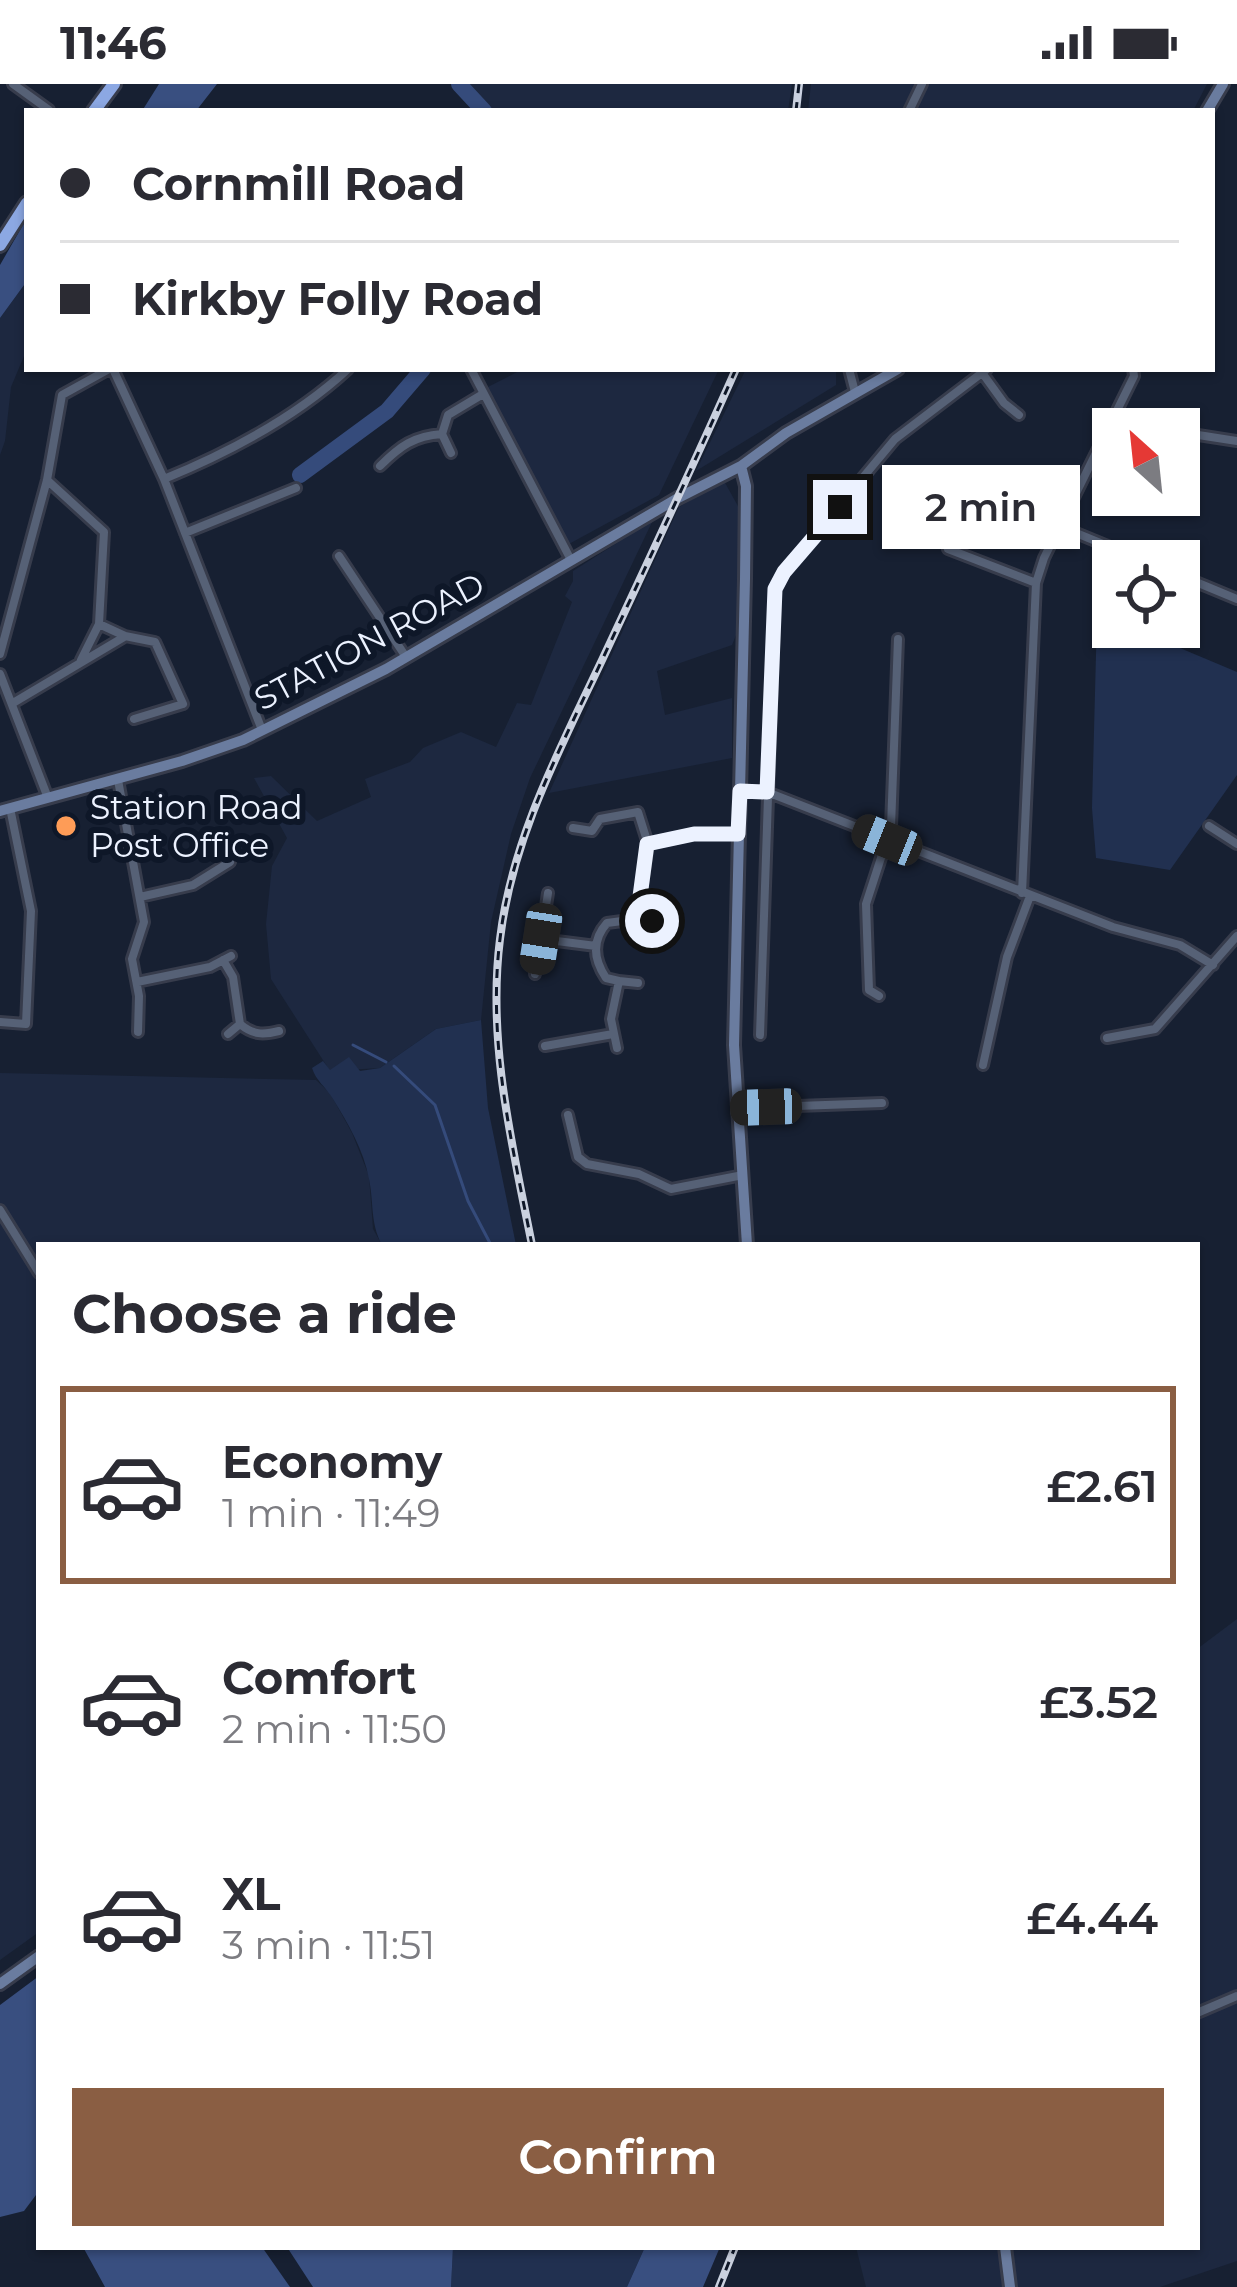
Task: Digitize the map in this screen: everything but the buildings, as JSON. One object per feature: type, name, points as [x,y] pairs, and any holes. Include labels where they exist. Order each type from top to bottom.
[{"type":"highway","points":[[0,245],[24,208]]},
{"type":"main road","name":"STATION ROAD","points":[[5,809],[182,761],[262,730],[406,657],[741,466],[892,372]]},
{"type":"main road","points":[[741,466],[746,486],[734,1045],[747,1242]]},
{"type":"main road","points":[[0,1984],[36,1958]]},
{"type":"main road","points":[[1005,2250],[1010,2287]]},
{"type":"street","points":[[13,84],[46,108]]},
{"type":"street","points":[[0,654],[47,480],[62,395],[105,372]]},
{"type":"street","points":[[112,372],[164,479],[262,730]]},
{"type":"street","points":[[164,479],[264,432],[345,372]]},
{"type":"street","points":[[850,372],[855,392]]},
{"type":"street","points":[[760,1035],[775,589],[784,572],[910,424],[984,372]]},
{"type":"street","points":[[986,372],[1004,403],[1019,415]]},
{"type":"street","points":[[1117,408],[1132,372]]},
{"type":"street","points":[[473,374],[571,560]]},
{"type":"street","points":[[451,453],[442,434],[448,415],[483,394]]},
{"type":"street","points":[[380,466],[418,436],[442,434]]},
{"type":"street","points":[[1200,435],[1237,441]]},
{"type":"street","points":[[983,1065],[1006,957],[1026,895],[1036,583],[1092,461]]},
{"type":"street","points":[[47,480],[104,532],[99,624],[80,661]]},
{"type":"street","points":[[962,486],[1093,540]]},
{"type":"street","points":[[184,533],[296,488]]},
{"type":"street","points":[[948,549],[1036,583]]},
{"type":"street","points":[[339,556],[406,657]]},
{"type":"street","points":[[1200,584],[1237,599]]},
{"type":"street","points":[[99,624],[154,642],[183,704],[134,719]]},
{"type":"street","points":[[13,704],[125,636]]},
{"type":"street","points":[[879,996],[869,990],[866,904],[887,840],[898,639]]},
{"type":"street","points":[[0,674],[48,798]]},
{"type":"street","points":[[118,780],[144,922],[132,959],[138,1032]]},
{"type":"street","points":[[740,791],[767,792],[1026,895],[1180,945],[1213,965]]},
{"type":"street","points":[[0,1022],[26,1024],[31,911],[5,809]]},
{"type":"street","points":[[573,828],[592,831],[600,819],[638,812],[647,844],[637,919]]},
{"type":"street","points":[[1209,826],[1237,844]]},
{"type":"street","points":[[647,844],[694,834],[738,834]]},
{"type":"street","points":[[140,897],[194,885],[230,862]]},
{"type":"street","points":[[535,974],[548,892]]},
{"type":"street","points":[[638,983],[606,978],[596,963],[598,932],[607,923],[637,919],[668,923]]},
{"type":"street","points":[[1107,1038],[1154,1029],[1237,936]]},
{"type":"street","points":[[541,939],[596,946]]},
{"type":"street","points":[[136,982],[210,967],[227,958],[240,1024],[249,1032],[279,1030]]},
{"type":"street","points":[[617,1048],[610,1019],[619,981]]},
{"type":"street","points":[[228,1034],[240,1024]]},
{"type":"street","points":[[545,1046],[614,1034]]},
{"type":"street","points":[[739,1108],[882,1103]]},
{"type":"street","points":[[568,1115],[578,1157],[587,1164],[638,1174],[671,1189],[744,1175]]},
{"type":"street","points":[[0,1210],[36,1268]]},
{"type":"street","points":[[1200,2012],[1237,1996]]},
{"type":"shaded area","points":[[159,84],[217,84],[198,108],[144,108]]},
{"type":"shaded area","points":[[458,84],[792,84],[788,108],[483,108]]},
{"type":"shaded area","points":[[811,84],[1207,84],[1195,108],[808,108]]},
{"type":"shaded area","points":[[24,223],[24,285],[0,318],[0,265]]},
{"type":"shaded area","points":[[24,285],[24,356],[11,387],[0,455],[0,318]]},
{"type":"shaded area","points":[[517,372],[718,372],[659,495],[567,545],[486,388]]},
{"type":"shaded area","points":[[745,372],[836,372],[836,385],[696,471]]},
{"type":"shaded area","points":[[724,481],[739,508],[738,630],[732,645],[657,671],[665,715],[732,698],[732,758],[549,793],[679,507]]},
{"type":"shaded area","points":[[653,520],[530,778],[511,834],[491,922],[481,1020],[436,1029],[380,1068],[330,1071],[271,979],[266,924],[272,866],[287,838],[254,778],[271,776],[317,821],[371,797],[365,779],[410,762],[423,748],[461,732],[496,747],[517,703],[531,705],[572,602],[565,596],[573,571]]},
{"type":"shaded area","points":[[1096,648],[1180,648],[1237,672],[1237,775],[1170,870],[1096,858],[1092,808]]},
{"type":"shaded area","points":[[481,1020],[488,1108],[515,1242],[381,1242],[359,1148],[312,1068],[323,1061],[330,1070],[349,1057],[360,1071],[380,1068],[436,1029]]},
{"type":"shaded area","points":[[0,1073],[316,1080],[330,1093],[352,1133],[369,1176],[373,1229],[380,1242],[36,1242],[36,1934],[0,1960]]},
{"type":"shaded area","points":[[1237,1619],[1237,2261],[1160,2287],[866,2287],[857,2250],[1200,2250],[1200,1647]]},
{"type":"shaded area","points":[[36,1978],[36,2195],[24,2211],[0,2217],[0,2005]]},
{"type":"shaded area","points":[[85,2250],[264,2250],[290,2287],[105,2287]]},
{"type":"shaded area","points":[[289,2250],[453,2250],[451,2287],[313,2287]]},
{"type":"shaded area","points":[[453,2250],[644,2250],[627,2287],[451,2287]]},
{"type":"shaded area","points":[[644,2250],[719,2250],[703,2287],[627,2287]]},
{"type":"waterway","points":[[459,84],[481,108]]},
{"type":"waterway","points":[[300,475],[387,411],[420,372]]},
{"type":"waterway","points":[[353,1045],[386,1062]]},
{"type":"waterway","points":[[394,1066],[435,1105],[468,1201],[489,1242]]},
{"type":"railway","points":[[796,108],[799,84]]},
{"type":"railway","points":[[531,1242],[499,1054],[497,978],[506,902],[527,830],[555,760],[735,372]]},
{"type":"railway","points":[[719,2287],[734,2250]]},
{"type":"place","name":"Station Road Post Office","points":[[66,826]]},
{"type":"route","points":[[652,921],[637,919],[647,844],[694,834],[738,834],[740,791],[767,792],[775,589],[840,507]]}]
